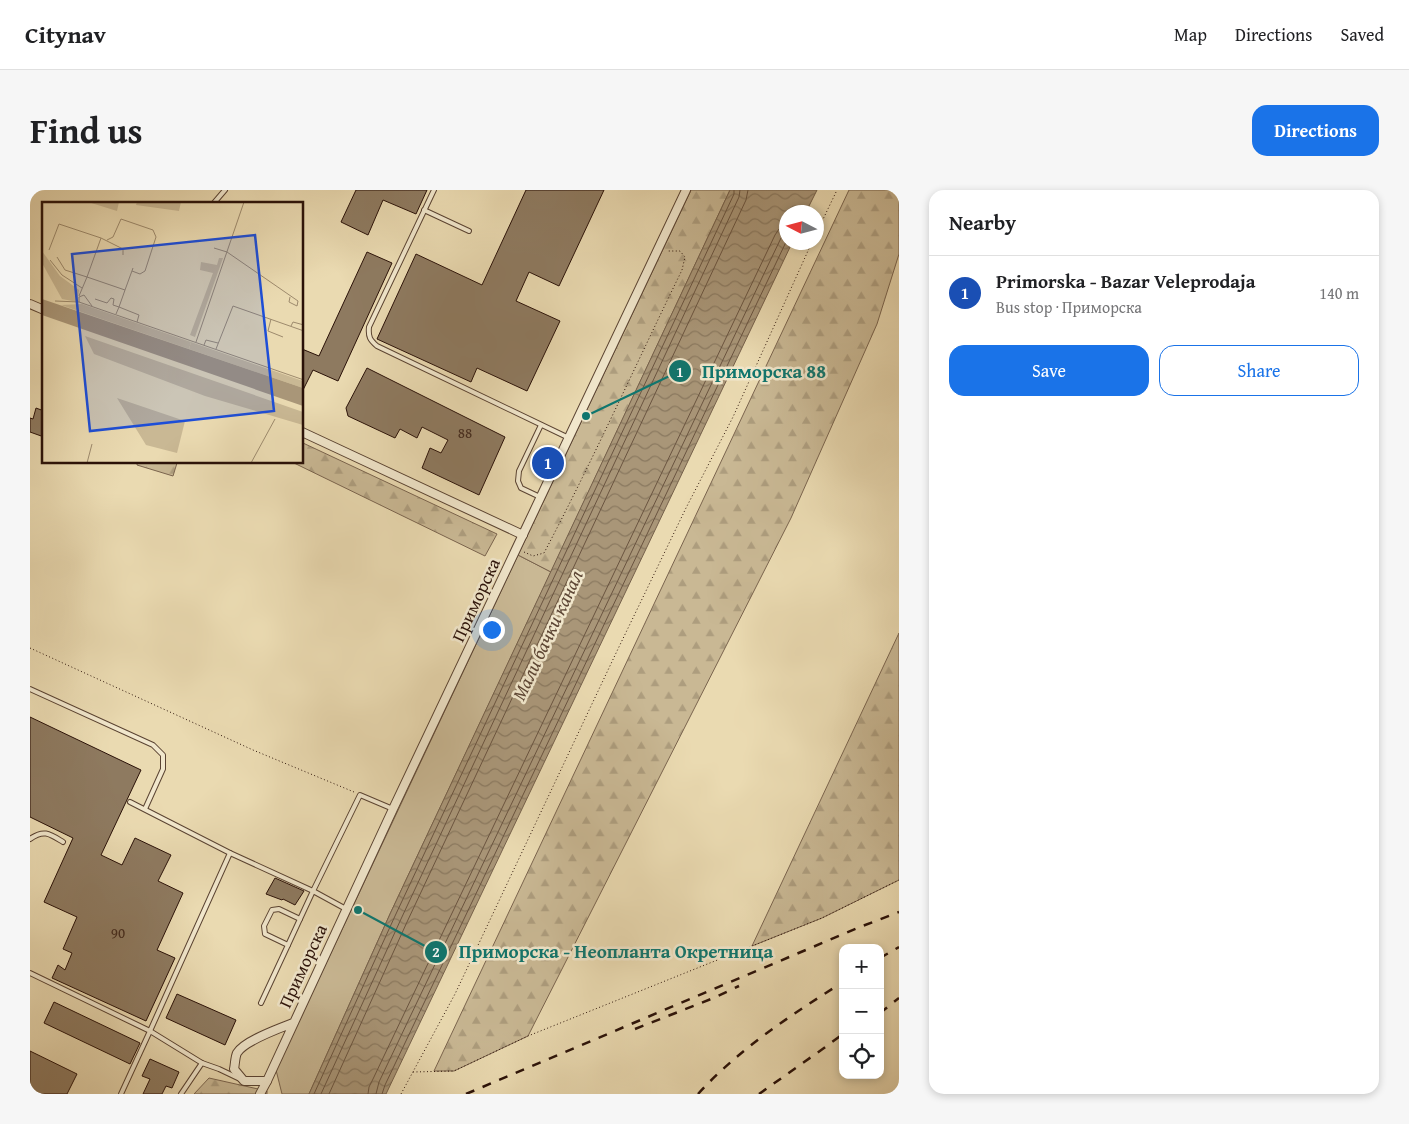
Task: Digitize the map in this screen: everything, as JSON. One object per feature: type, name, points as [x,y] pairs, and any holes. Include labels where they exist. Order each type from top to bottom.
[{"type":"street","name":"Приморска","points":[[260,1094],[686,190]]},
{"type":"street","points":[[30,304],[42,309]]},
{"type":"street","points":[[304,433],[523,535]]},
{"type":"street","name":"Приморска","points":[[244,1082],[234,1069],[237,1053],[247,1044],[293,1023]]},
{"type":"street","points":[[244,1082],[267,1080]]},
{"type":"lane","points":[[215,202],[225,190]]},
{"type":"lane","points":[[434,190],[369,327],[370,341],[568,438]]},
{"type":"lane","points":[[424,210],[469,231]]},
{"type":"lane","points":[[540,425],[519,471],[518,481],[521,488],[541,497]]},
{"type":"lane","points":[[30,689],[152,745],[163,756],[163,769],[145,809]]},
{"type":"lane","points":[[262,1002],[360,795],[393,809]]},
{"type":"lane","points":[[130,802],[230,853],[313,891],[346,910]]},
{"type":"lane","points":[[30,838],[38,833],[47,833],[63,842]]},
{"type":"lane","points":[[120,1094],[230,853]]},
{"type":"lane","points":[[288,945],[265,934],[264,926],[272,910],[279,909],[300,919]]},
{"type":"lane","points":[[30,973],[150,1031],[202,1063],[219,1068],[244,1082]]},
{"type":"lane","points":[[181,1094],[202,1063]]},
{"type":"path","points":[[824,217],[837,190]]},
{"type":"path","points":[[516,548],[533,556],[544,553],[573,498],[682,270],[685,257],[680,251],[669,251],[659,247]]},
{"type":"path","points":[[401,1094],[455,994],[621,642],[686,508],[733,417],[808,250]]},
{"type":"path","points":[[30,648],[253,750],[360,795]]},
{"type":"path","points":[[412,1072],[454,1070],[528,1036],[822,918],[899,880]]},
{"type":"green space","points":[[691,190],[730,190],[551,572],[518,555]]},
{"type":"green space","points":[[849,190],[899,190],[899,254],[877,324],[791,518],[528,1036],[454,1071],[434,1071],[821,250],[824,250],[824,243]]},
{"type":"green space","points":[[304,443],[497,534],[485,556],[296,464],[304,464]]},
{"type":"green space","points":[[137,464],[177,464],[173,476]]},
{"type":"green space","points":[[518,555],[551,572],[390,914],[309,1094],[282,1094],[276,1070]]},
{"type":"green space","points":[[899,633],[899,880],[822,918],[752,946]]},
{"type":"green space","points":[[209,1078],[267,1091],[267,1094],[194,1094]]},
{"type":"water","name":"Мали бачки канал","points":[[730,190],[817,190],[810,205],[779,205],[779,250],[789,250],[386,1094],[309,1094],[390,914]]},
{"type":"building","points":[[356,190],[427,190],[416,214],[383,200],[368,235],[341,222]]},
{"type":"building","points":[[526,190],[604,190],[559,286],[529,272],[516,301],[560,321],[527,391],[477,368],[471,382],[377,339],[416,254],[482,285]]},
{"type":"building","points":[[367,252],[392,263],[338,381],[313,370],[304,388],[304,350],[319,356]]},
{"type":"building","points":[[367,368],[505,437],[479,495],[422,468],[430,448],[441,453],[448,440],[422,427],[417,438],[400,429],[395,438],[348,416],[346,408]]},
{"type":"building","points":[[36,408],[42,410],[42,436],[30,432],[30,418],[33,419]]},
{"type":"building","points":[[30,717],[141,770],[101,855],[122,865],[135,838],[171,855],[158,881],[183,893],[157,950],[175,958],[146,1021],[52,978],[58,965],[65,970],[72,953],[63,949],[77,917],[44,902],[73,838],[30,817]]},
{"type":"building","points":[[275,878],[304,891],[295,905],[266,894]]},
{"type":"building","points":[[177,994],[236,1020],[225,1045],[166,1018]]},
{"type":"building","points":[[54,1002],[140,1043],[130,1064],[44,1023]]},
{"type":"building","points":[[30,1051],[77,1074],[67,1094],[30,1094]]},
{"type":"building","points":[[150,1059],[179,1072],[172,1088],[166,1086],[162,1094],[143,1094],[150,1079],[142,1076]]},
{"type":"railway","points":[[466,1094],[899,912]]},
{"type":"railway","points":[[884,956],[899,947]]},
{"type":"railway","points":[[698,1094],[748,1047],[839,985]]},
{"type":"railway","points":[[635,1029],[739,986]]},
{"type":"railway","points":[[884,1010],[899,998]]},
{"type":"railway","points":[[759,1094],[839,1037]]},
{"type":"place","name":"Приморска 88","points":[[586,416]]},
{"type":"place","name":"Primorska - Bazar Veleprodaja","points":[[548,463]]},
{"type":"place","name":"Приморска - Неопланта Окретница","points":[[358,910]]}]
